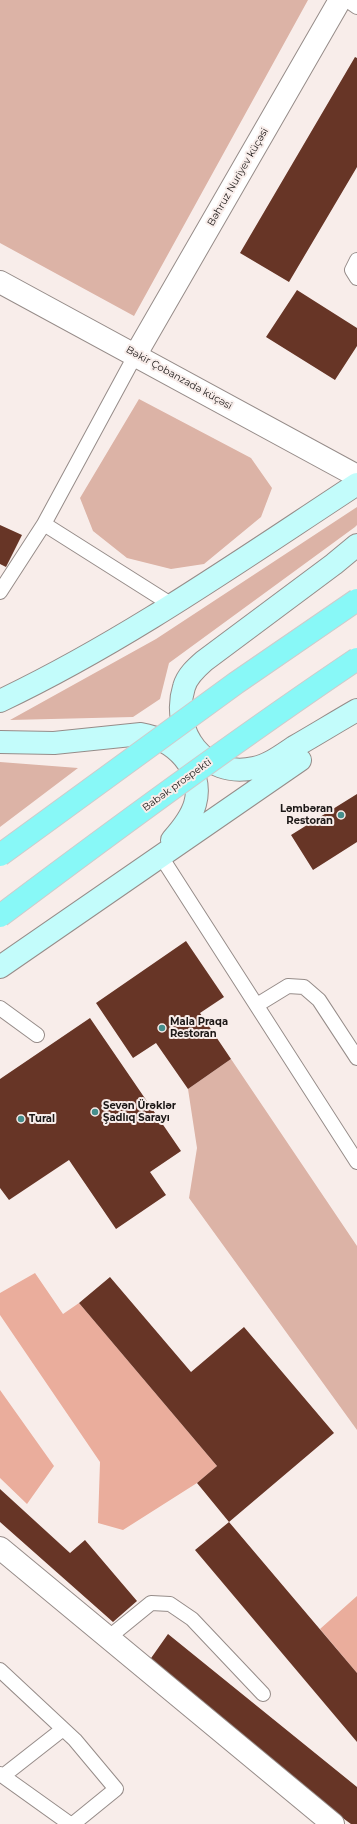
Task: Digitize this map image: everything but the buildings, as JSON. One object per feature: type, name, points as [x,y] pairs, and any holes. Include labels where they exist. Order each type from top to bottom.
[{"type":"main road","points":[[0,701],[60,672],[117,640],[357,484]]},
{"type":"main road","points":[[357,544],[334,564],[204,660],[192,672],[184,686],[180,707],[182,727],[191,744],[206,759],[222,767],[238,770],[254,768],[271,762],[357,710]]},
{"type":"main road","points":[[0,855],[230,687],[357,600]]},
{"type":"main road","name":"Babək prospekti","points":[[0,916],[112,831],[260,725],[357,659]]},
{"type":"main road","points":[[0,967],[160,855],[357,721]]},
{"type":"main road","points":[[0,742],[54,743],[140,734],[153,735],[166,741],[179,750],[192,772],[196,786],[195,804],[181,830],[160,855]]},
{"type":"street","name":"Bəhruz Nuriyev küçəsi","points":[[136,354],[340,0]]},
{"type":"street","name":"Bəkir Çobanzadə küçəsi","points":[[0,282],[136,354],[357,476]]},
{"type":"street","points":[[0,1548],[333,1824]]},
{"type":"lane","points":[[346,0],[357,7]]},
{"type":"lane","points":[[357,260],[352,270],[357,278]]},
{"type":"lane","points":[[0,592],[44,524],[136,354]]},
{"type":"lane","points":[[44,524],[172,605]]},
{"type":"lane","points":[[160,855],[357,1162]]},
{"type":"lane","points":[[257,1005],[288,986],[304,987],[319,1000],[357,1058]]},
{"type":"lane","points":[[0,1008],[38,1035]]},
{"type":"lane","points":[[108,1638],[151,1603],[170,1604],[192,1619],[263,1694]]},
{"type":"lane","points":[[0,1670],[75,1740],[116,1789],[71,1824],[2,1775],[63,1729]]},
{"type":"shaded area","points":[[0,0],[308,0],[134,316],[0,243]]},
{"type":"shaded area","points":[[139,399],[251,458],[272,488],[261,517],[204,564],[171,569],[127,558],[93,531],[80,498]]},
{"type":"shaded area","points":[[357,507],[357,525],[355,527],[169,663],[160,699],[133,717],[10,720],[156,639]]},
{"type":"shaded area","points":[[0,762],[78,768],[0,827]]},
{"type":"shaded area","points":[[231,1059],[357,1246],[357,1430],[189,1198],[197,1148],[188,1089]]},
{"type":"shaded area","points":[[35,1273],[63,1314],[79,1303],[217,1466],[197,1483],[123,1530],[98,1523],[100,1462],[0,1315],[0,1293]]},
{"type":"shaded area","points":[[0,1390],[54,1466],[27,1504],[0,1478]]},
{"type":"shaded area","points":[[357,1596],[357,1673],[320,1629]]},
{"type":"place","name":"Ləmbəran Restoran","points":[[341,815]]},
{"type":"place","name":"Mala Praqa Restoran","points":[[162,1028]]},
{"type":"place","name":"Sevən Ürəklər Şadlıq Sarayı","points":[[95,1112]]},
{"type":"place","name":"Tural","points":[[21,1119]]}]
